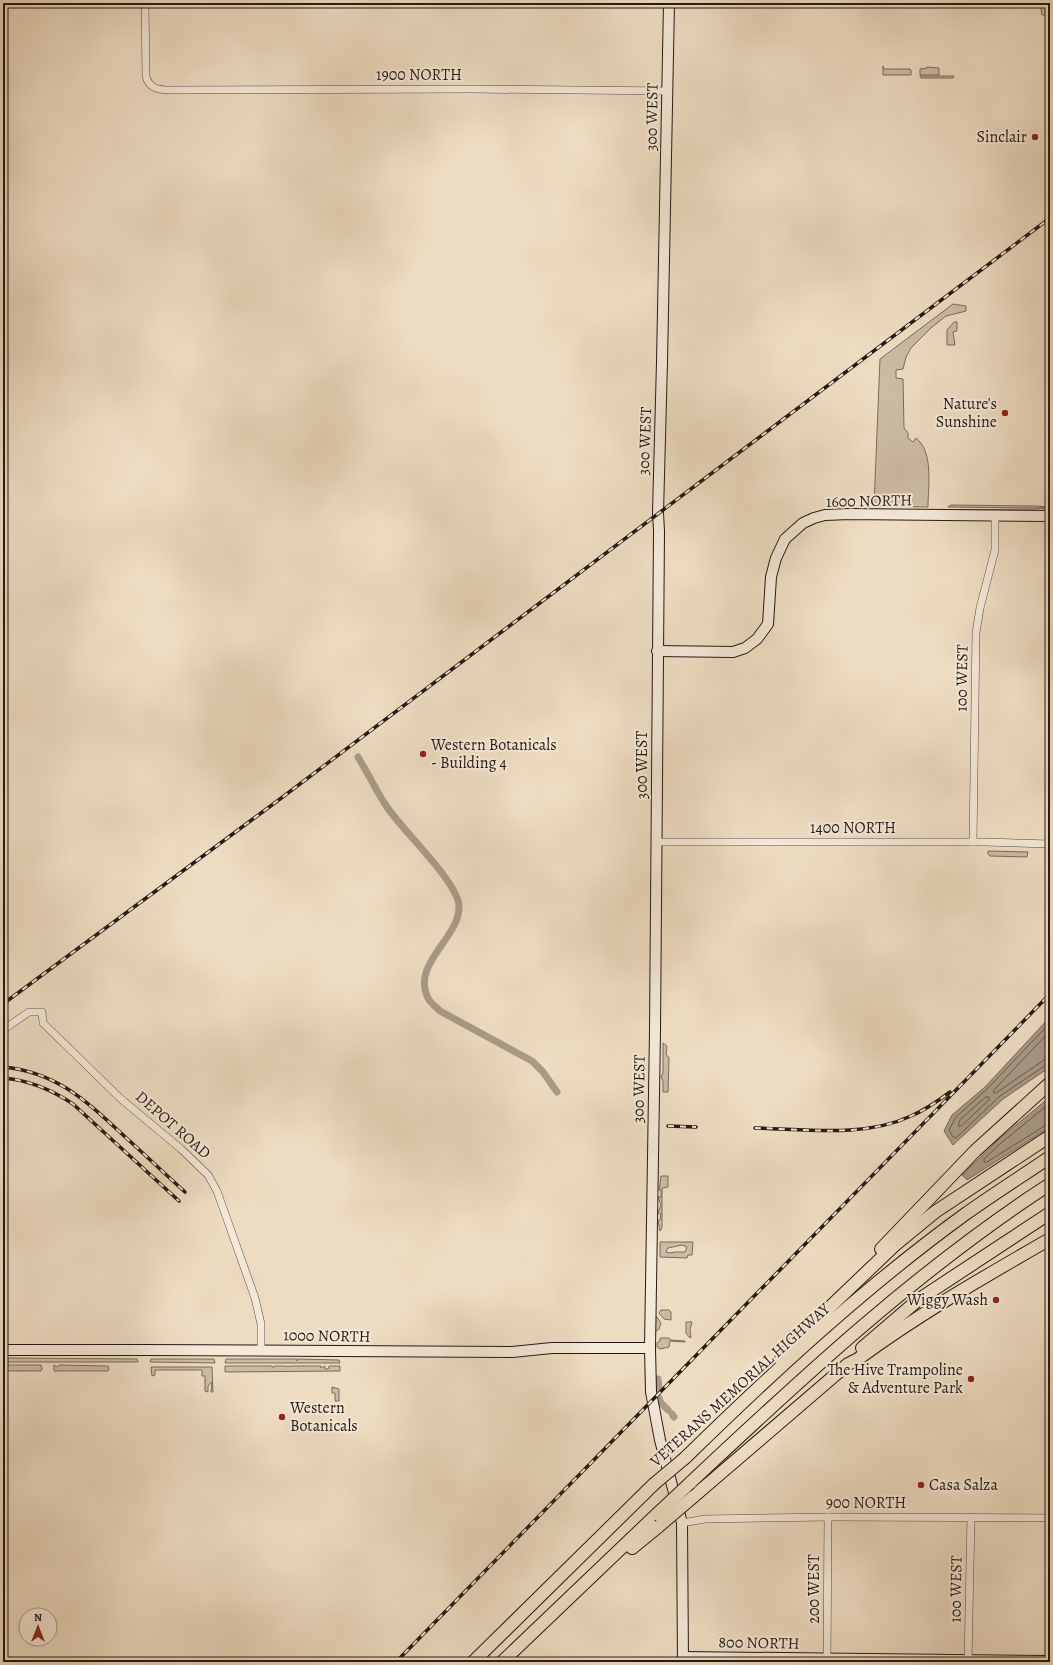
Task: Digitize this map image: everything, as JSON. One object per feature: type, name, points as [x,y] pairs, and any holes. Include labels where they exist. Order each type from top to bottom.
[{"type":"highway","points":[[830,1307],[894,1234],[975,1151],[1050,1083]]},
{"type":"highway","points":[[757,1388],[793,1344],[896,1244],[935,1212],[1050,1136]]},
{"type":"highway","name":"VETERANS MEMORIAL HIGHWAY","points":[[473,1662],[654,1484],[685,1458],[757,1388],[860,1298],[909,1258],[965,1215],[1050,1157]]},
{"type":"highway","points":[[658,1520],[690,1482],[788,1391],[912,1285],[1008,1211],[1050,1184]]},
{"type":"highway","points":[[848,1364],[851,1357],[918,1300],[1050,1213]]},
{"type":"highway","points":[[502,1662],[579,1589],[658,1520],[693,1497],[848,1364],[858,1359],[922,1314],[1050,1240]]},
{"type":"street","name":"1900 NORTH","points":[[145,3],[146,79],[152,87],[171,90],[472,89],[668,91]]},
{"type":"street","name":"300 WEST","points":[[669,3],[658,513],[650,1348],[652,1392],[660,1440],[682,1523],[683,1659]]},
{"type":"street","name":"1600 NORTH","points":[[657,651],[733,652],[745,648],[757,639],[768,624],[770,577],[776,558],[785,539],[803,523],[814,518],[825,515],[849,514],[1050,516]]},
{"type":"street","name":"100 WEST","points":[[973,842],[976,633],[980,608],[995,550],[995,516]]},
{"type":"street","name":"1400 NORTH","points":[[656,842],[973,842],[1050,844]]},
{"type":"street","name":"DEPOT ROAD","points":[[3,1030],[29,1012],[42,1012],[43,1023],[121,1099],[203,1169],[216,1191],[255,1298],[261,1324],[261,1350]]},
{"type":"street","name":"1000 NORTH","points":[[3,1350],[505,1352],[552,1348],[650,1348]]},
{"type":"street","name":"900 NORTH","points":[[682,1523],[705,1519],[828,1517],[1050,1518]]},
{"type":"street","name":"200 WEST","points":[[827,1661],[828,1517]]},
{"type":"street","name":"100 WEST","points":[[968,1661],[971,1517]]},
{"type":"street","name":"800 NORTH","points":[[683,1659],[827,1661],[1050,1661]]},
{"type":"shaded area","points":[[1035,3],[1050,4],[1050,15],[1042,15],[1040,4]]},
{"type":"shaded area","points":[[883,66],[884,69],[910,69],[911,75],[883,75]]},
{"type":"shaded area","points":[[927,67],[939,68],[939,75],[920,75],[920,69]]},
{"type":"shaded area","points":[[920,76],[954,76],[953,78],[921,78]]},
{"type":"shaded area","points":[[953,304],[966,306],[966,311],[946,316],[932,327],[911,348],[906,357],[903,369],[896,370],[896,378],[903,379],[904,428],[908,433],[908,438],[913,442],[916,438],[922,444],[928,461],[928,507],[874,506],[880,359]]},
{"type":"shaded area","points":[[954,322],[957,322],[957,331],[953,332],[955,345],[947,345],[947,330]]},
{"type":"shaded area","points":[[951,505],[1037,506],[1048,507],[948,507]]},
{"type":"shaded area","points":[[1048,508],[1048,511],[947,510],[1036,509]]},
{"type":"shaded area","points":[[988,851],[1028,852],[1027,857],[990,856]]},
{"type":"shaded area","points":[[663,1043],[667,1046],[666,1054],[669,1058],[668,1092],[663,1092],[663,1081],[661,1077],[663,1073]]},
{"type":"shaded area","points":[[661,1176],[668,1176],[668,1187],[662,1188],[662,1228],[660,1231],[658,1221],[660,1220],[661,1214],[658,1213],[661,1205],[658,1197],[661,1197],[661,1190],[659,1190]]},
{"type":"shaded area","points":[[660,1242],[693,1242],[692,1255],[688,1255],[687,1258],[660,1257]],"holes":[[[682,1245],[687,1247],[685,1252],[666,1252],[668,1248]]]},
{"type":"shaded area","points":[[661,1310],[669,1310],[671,1312],[671,1320],[664,1319],[659,1313]]},
{"type":"shaded area","points":[[656,1316],[661,1323],[659,1329],[655,1332]]},
{"type":"shaded area","points":[[686,1322],[692,1322],[690,1330],[691,1338],[686,1333]]},
{"type":"shaded area","points":[[660,1338],[669,1338],[670,1340],[685,1342],[670,1341],[669,1347],[660,1349],[657,1347],[657,1343],[660,1341]]},
{"type":"shaded area","points":[[3,1358],[7,1360],[9,1358],[137,1359],[138,1362],[3,1362]]},
{"type":"shaded area","points":[[151,1359],[214,1359],[215,1363],[150,1362]]},
{"type":"shaded area","points":[[226,1359],[296,1359],[297,1361],[297,1359],[339,1360],[340,1363],[225,1363]]},
{"type":"shaded area","points":[[3,1365],[41,1365],[42,1369],[41,1371],[3,1371]]},
{"type":"shaded area","points":[[54,1365],[57,1367],[59,1365],[108,1366],[109,1369],[108,1371],[54,1371]]},
{"type":"shaded area","points":[[225,1366],[321,1366],[321,1368],[325,1366],[325,1369],[328,1369],[329,1366],[340,1366],[340,1371],[225,1372]]},
{"type":"shaded area","points":[[151,1367],[212,1367],[213,1392],[211,1392],[212,1382],[208,1386],[208,1392],[205,1391],[205,1376],[202,1376],[202,1370],[155,1370],[155,1375],[152,1376]]},
{"type":"shaded area","points":[[332,1387],[339,1389],[339,1401],[335,1401],[335,1393],[332,1393]]},
{"type":"water","points":[[1050,1017],[1050,1067],[1003,1099],[953,1145],[944,1131],[952,1115],[985,1087]]},
{"type":"water","points":[[1050,1097],[1050,1127],[967,1180],[962,1175],[998,1140]]},
{"type":"waterway","points":[[358,757],[379,795],[394,817],[440,870],[456,896],[459,906],[457,918],[452,930],[430,963],[425,975],[425,987],[429,1000],[440,1011],[532,1061],[543,1072],[557,1092]]},
{"type":"waterway","points":[[658,1379],[659,1389]]},
{"type":"waterway","points":[[659,1398],[661,1403],[668,1410]]},
{"type":"railway","points":[[3,1004],[276,802],[1050,218]]},
{"type":"railway","points":[[396,1662],[1050,994]]},
{"type":"railway","points":[[3,1067],[22,1070],[54,1081],[82,1099],[185,1192]]},
{"type":"railway","points":[[3,1078],[40,1086],[73,1104],[179,1201]]},
{"type":"railway","points":[[755,1128],[834,1131],[874,1127],[893,1123],[916,1114],[950,1092]]},
{"type":"railway","points":[[668,1126],[696,1127]]},
{"type":"place","name":"Sinclair","points":[[1035,137]]},
{"type":"place","name":"Nature's Sunshine","points":[[1005,413]]},
{"type":"place","name":"Western Botanicals - Building 4","points":[[423,754]]},
{"type":"place","name":"Wiggy Wash","points":[[996,1300]]},
{"type":"place","name":"The Hive Trampoline & Adventure Park","points":[[971,1379]]},
{"type":"place","name":"Western Botanicals","points":[[282,1417]]},
{"type":"place","name":"Casa Salza","points":[[921,1485]]}]
